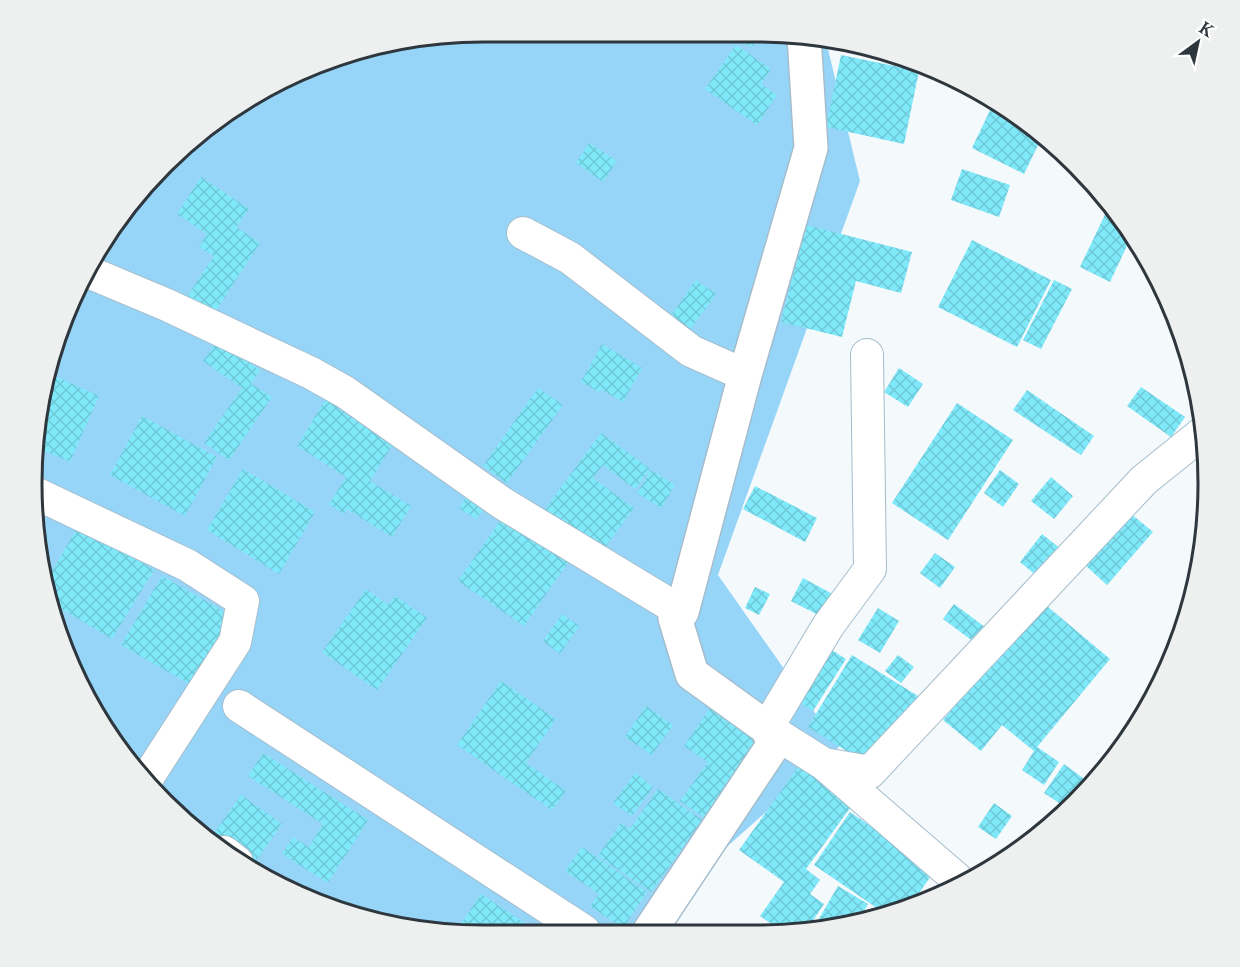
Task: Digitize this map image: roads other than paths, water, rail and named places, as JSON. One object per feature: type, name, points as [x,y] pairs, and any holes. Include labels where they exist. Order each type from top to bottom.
[{"type":"street","points":[[805,45],[811,148],[745,375],[682,612],[675,618],[692,674],[767,728],[824,764],[955,877]]},
{"type":"street","points":[[523,233],[570,258],[691,351],[745,375]]},
{"type":"street","points":[[95,275],[167,304],[311,373],[345,392],[502,503],[682,612]]},
{"type":"street","points":[[767,728],[828,626],[870,569],[867,355]]},
{"type":"street","points":[[824,764],[870,772],[1144,480],[1195,439]]},
{"type":"street","points":[[42,496],[187,565],[243,602],[235,642],[150,773]]},
{"type":"street","points":[[239,706],[575,925]]},
{"type":"street","points":[[655,925],[774,744],[767,728]]}]
